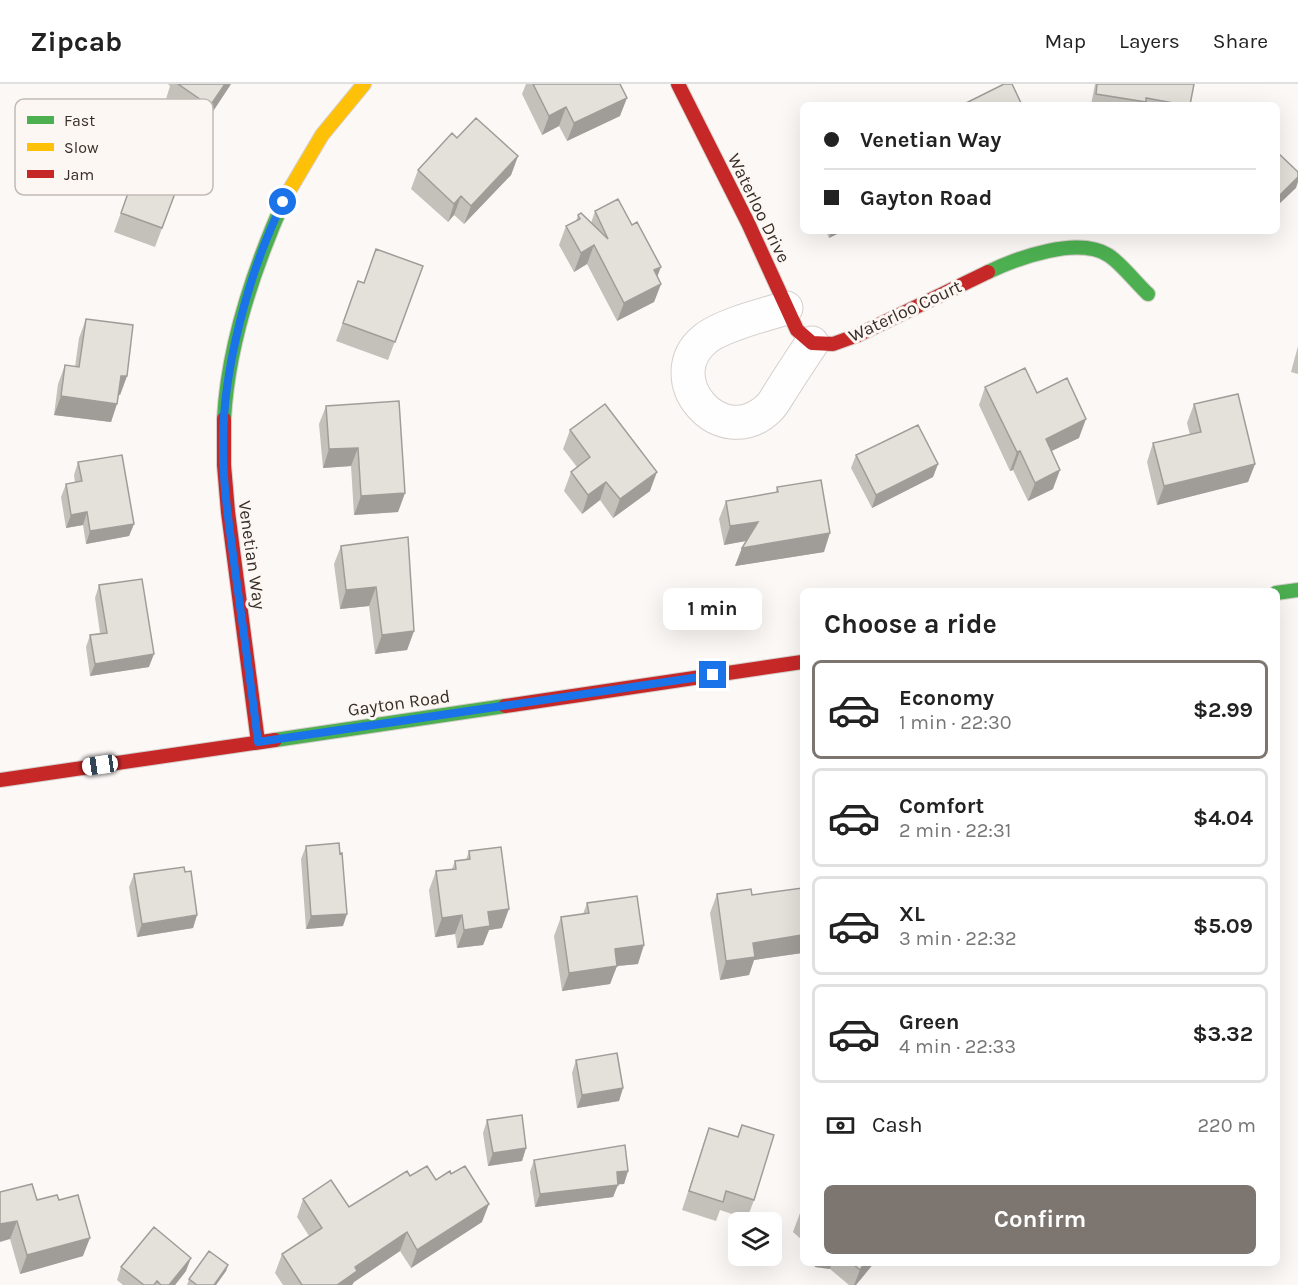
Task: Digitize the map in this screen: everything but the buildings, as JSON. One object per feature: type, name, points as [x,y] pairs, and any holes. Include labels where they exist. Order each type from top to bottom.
[{"type":"street","name":"Venetian Way","points":[[258,742],[225,494],[223,447],[226,395],[235,343],[258,261],[274,219],[300,168],[321,136],[364,84]]},
{"type":"street","name":"Waterloo Drive","points":[[678,84],[748,223],[797,330],[812,343]]},
{"type":"street","name":"Waterloo Court","points":[[812,343],[833,344],[858,335],[994,269],[1054,249],[1073,247],[1108,255],[1148,294]]},
{"type":"street","points":[[786,308],[714,333],[703,340],[694,351],[688,374],[690,389],[699,405],[717,418],[731,422],[751,419],[769,407],[812,343]]},
{"type":"street","points":[[1280,592],[1298,590]]},
{"type":"street","name":"Gayton Road","points":[[0,780],[800,662]]},
{"type":"traffic: fast","points":[[224,419],[237,333],[264,249],[286,196]]},
{"type":"traffic: fast","points":[[988,272],[1031,255],[1064,248],[1081,248],[1108,255],[1148,294]]},
{"type":"traffic: fast","points":[[1280,592],[1298,590]]},
{"type":"traffic: fast","points":[[275,740],[505,706]]},
{"type":"traffic: slow","points":[[286,196],[322,135],[364,84]]},
{"type":"traffic: jam","points":[[678,84],[748,223],[797,330],[812,343],[833,344],[858,335],[988,272]]},
{"type":"traffic: jam","points":[[224,419],[224,465],[228,512],[258,742]]},
{"type":"traffic: jam","points":[[505,706],[800,662]]},
{"type":"traffic: jam","points":[[0,780],[275,740]]},
{"type":"route","points":[[283,202],[258,261],[235,343],[226,395],[223,447],[225,494],[258,742],[713,675]]}]
